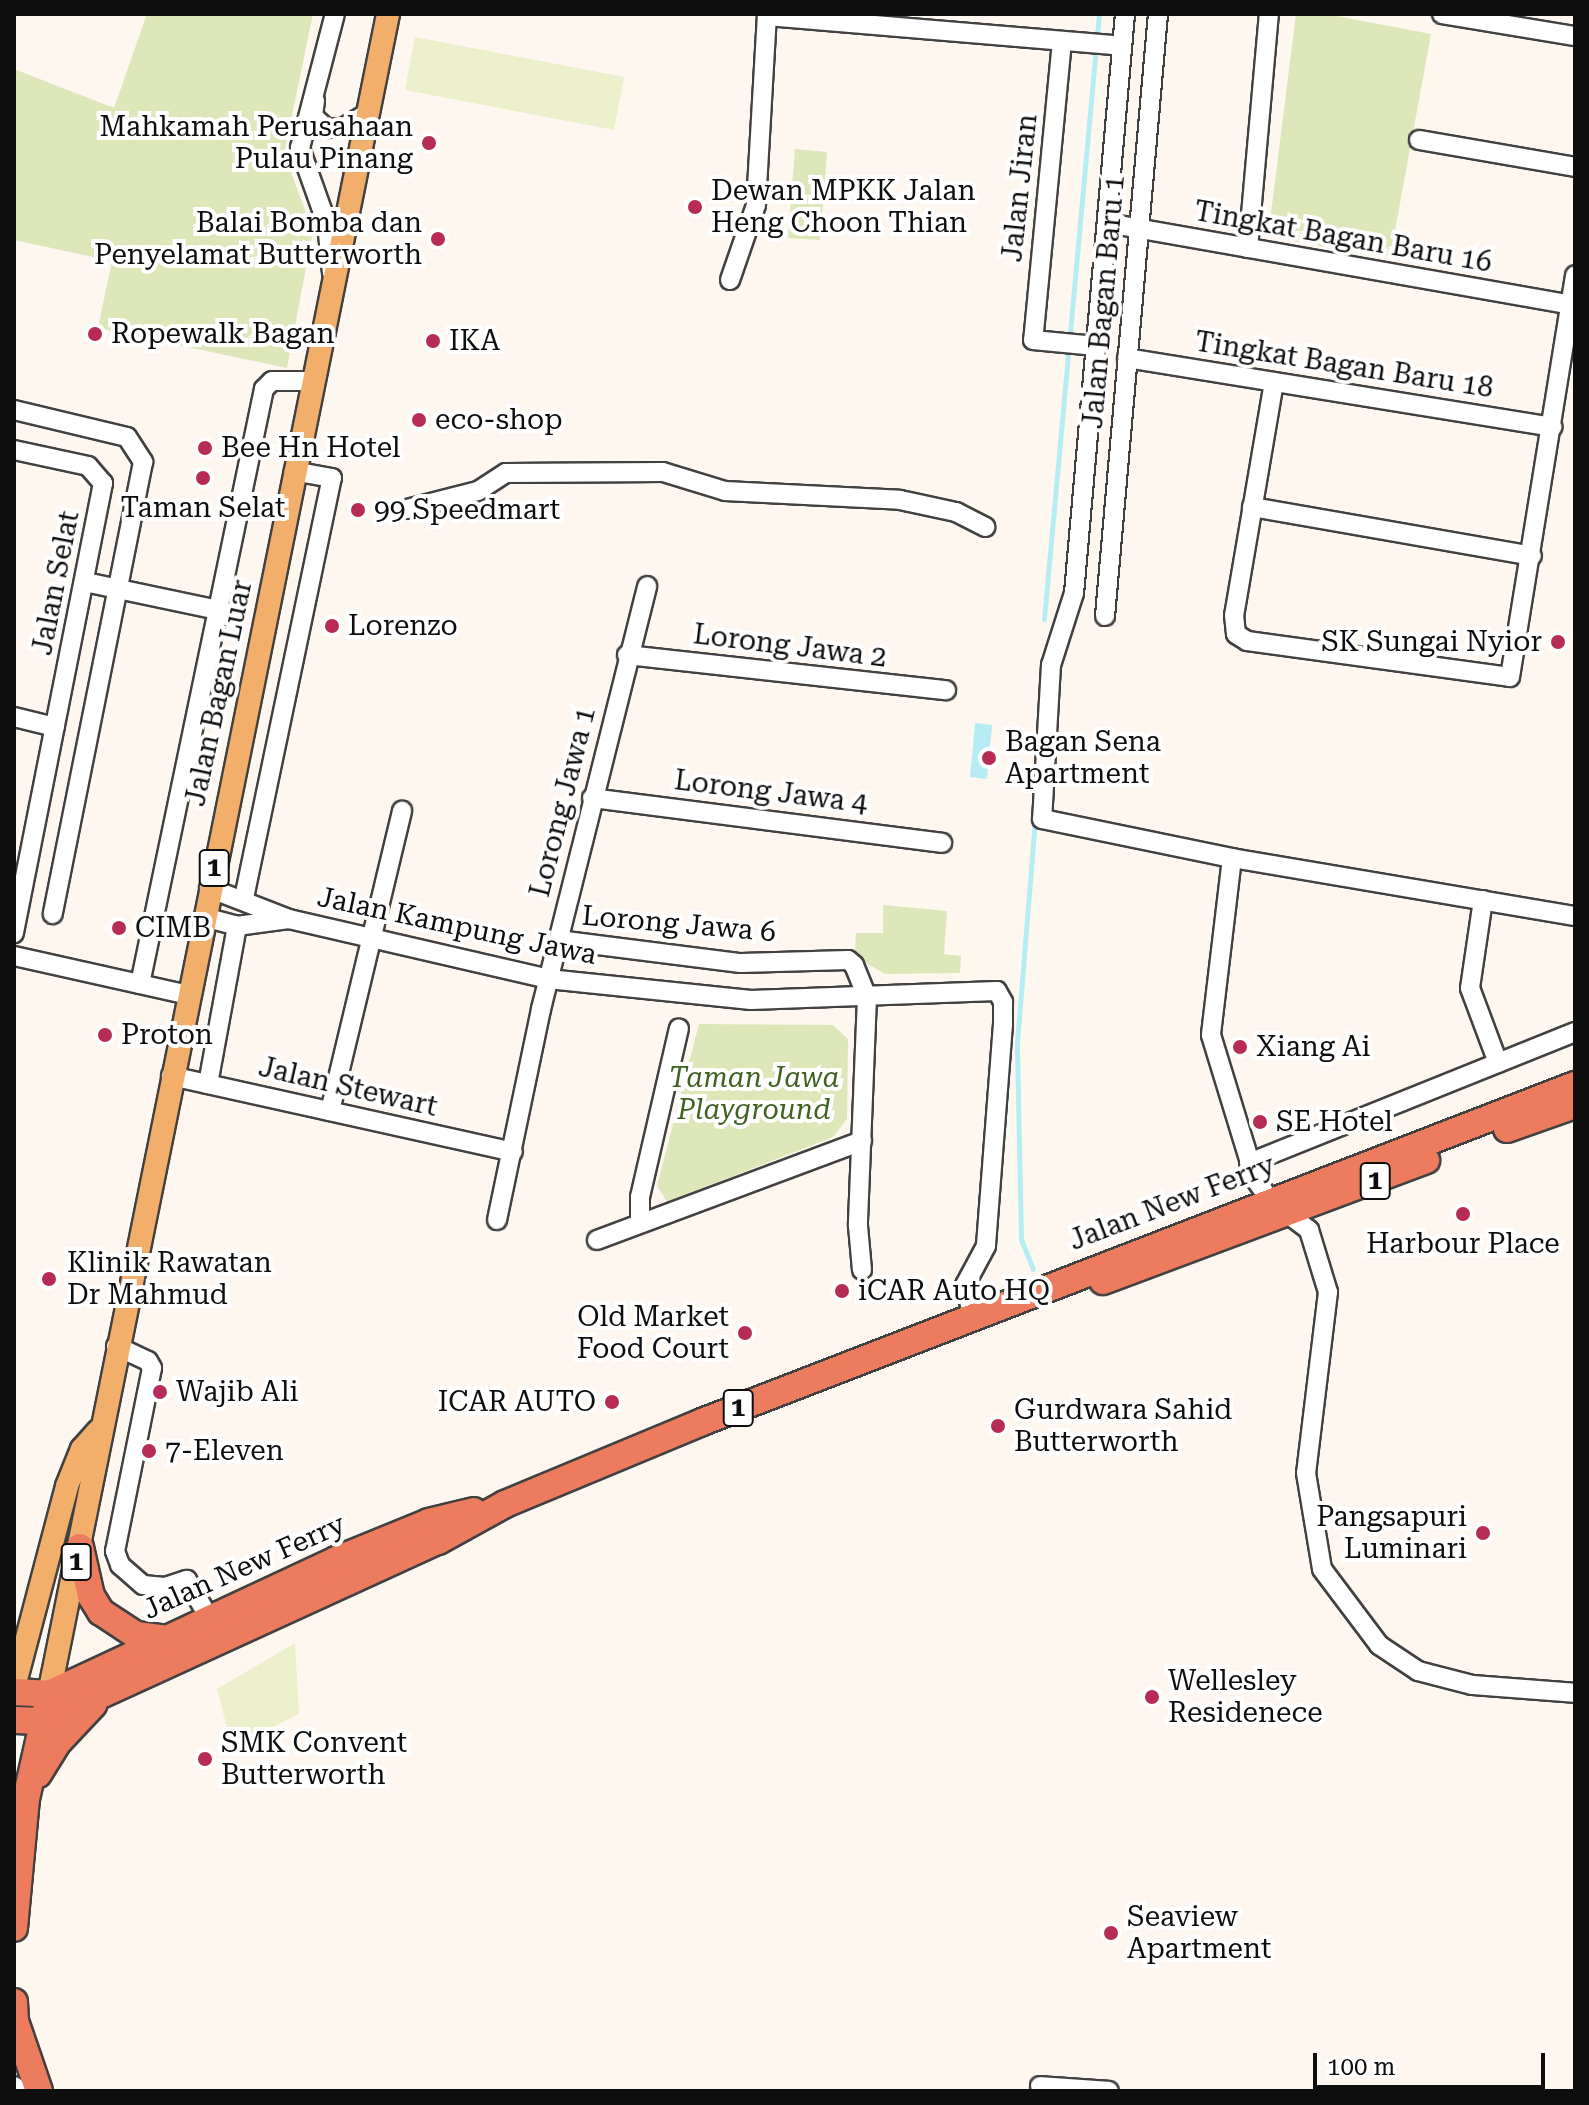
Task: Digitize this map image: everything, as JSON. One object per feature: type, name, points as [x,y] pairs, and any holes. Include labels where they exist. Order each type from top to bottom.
[{"type":"highway","name":"Jalan New Ferry","points":[[14,1720],[44,1721],[438,1541],[505,1504],[770,1395],[974,1320],[1034,1290],[1282,1207],[1494,1124],[1575,1085]]},
{"type":"highway","name":"Jalan New Ferry","points":[[1494,1124],[1575,1105]]},
{"type":"highway","name":"Jalan New Ferry","points":[[14,1689],[49,1694],[208,1616],[429,1522],[505,1504]]},
{"type":"highway","points":[[80,1547],[91,1596],[101,1612],[136,1635],[162,1638]]},
{"type":"highway","points":[[26,1799],[59,1741],[112,1690]]},
{"type":"highway","name":"1","points":[[44,1721],[49,1694]]},
{"type":"highway","points":[[14,1928],[16,1878],[26,1799],[44,1721]]},
{"type":"highway","points":[[14,2002],[15,2021],[39,2091]]},
{"type":"main road","name":"Jalan Bagan Luar","points":[[49,1694],[102,1452],[99,1430],[388,14]]},
{"type":"main road","name":"Jalan Bagan Luar","points":[[14,1689],[19,1657],[67,1486],[82,1449],[99,1430]]},
{"type":"street","points":[[333,282],[327,224],[300,148],[335,14]]},
{"type":"street","name":"Jalan Bagan Baru 1","points":[[1125,14],[1105,45],[1107,223],[1074,593],[1051,665],[1042,819],[1232,858]]},
{"type":"street","name":"Jalan Bagan Baru 1","points":[[1105,616],[1158,14]]},
{"type":"street","points":[[1248,248],[1269,14]]},
{"type":"street","points":[[1442,14],[1575,36]]},
{"type":"street","points":[[730,280],[756,205],[767,15],[1105,45]]},
{"type":"street","name":"Jalan Jiran","points":[[1062,41],[1033,340],[1096,346]]},
{"type":"street","points":[[318,82],[313,116],[318,123],[343,128],[368,113]]},
{"type":"street","points":[[1419,140],[1575,167]]},
{"type":"street","name":"Tingkat Bagan Baru 16","points":[[1107,223],[1570,305]]},
{"type":"street","points":[[1274,382],[1234,615],[1236,634],[1247,641],[1510,677],[1532,556],[1575,275]]},
{"type":"street","name":"Tingkat Bagan Baru 18","points":[[1127,358],[1552,427]]},
{"type":"street","points":[[140,984],[264,389],[275,381],[313,381]]},
{"type":"street","points":[[14,410],[131,440],[143,469],[53,914]]},
{"type":"street","name":"Jalan Selat","points":[[14,450],[88,466],[101,475],[103,492],[14,933]]},
{"type":"street","points":[[244,898],[332,478],[294,471]]},
{"type":"street","points":[[407,509],[478,491],[506,473],[663,472],[725,491],[900,500],[956,512],[985,527]]},
{"type":"street","points":[[1252,507],[1532,556]]},
{"type":"street","points":[[85,582],[218,610]]},
{"type":"street","name":"Lorong Jawa 1","points":[[497,1220],[548,979],[627,655],[647,586]]},
{"type":"street","points":[[1074,593],[1106,596]]},
{"type":"street","name":"Lorong Jawa 2","points":[[627,655],[946,690]]},
{"type":"street","points":[[14,717],[55,727]]},
{"type":"street","name":"Lorong Jawa 4","points":[[592,798],[942,843]]},
{"type":"street","points":[[330,1111],[402,810]]},
{"type":"street","points":[[1575,916],[1232,858],[1211,1035],[1249,1163],[1282,1207],[1318,1247],[1328,1292],[1306,1473],[1322,1569],[1379,1645],[1418,1671],[1472,1685],[1575,1693]]},
{"type":"street","points":[[28,863],[62,872]]},
{"type":"street","name":"Jalan Kampung Jawa","points":[[209,888],[244,898],[289,919],[548,979],[751,1000],[997,991],[1003,1002],[1003,1024],[986,1246],[965,1285],[974,1320]]},
{"type":"street","points":[[1483,900],[1470,988],[1498,1063]]},
{"type":"street","name":"Jalan Kampung Jawa","points":[[204,917],[237,926],[289,919]]},
{"type":"street","points":[[208,1084],[237,926]]},
{"type":"street","name":"Lorong Jawa 6","points":[[558,940],[741,963],[848,960],[867,997]]},
{"type":"street","points":[[14,956],[188,995]]},
{"type":"street","points":[[862,1270],[867,997]]},
{"type":"street","points":[[640,1223],[640,1197],[679,1028]]},
{"type":"street","name":"Jalan New Ferry","points":[[1249,1163],[1575,1032]]},
{"type":"street","name":"Jalan Stewart","points":[[171,1076],[513,1152]]},
{"type":"street","points":[[597,1240],[862,1141]]},
{"type":"street","points":[[116,1346],[148,1361],[152,1368],[115,1551],[120,1565],[143,1585],[165,1587],[187,1580],[208,1616]]},
{"type":"street","points":[[14,2086],[20,2091]]},
{"type":"street","points":[[1040,2086],[1109,2091]]},
{"type":"green space","points":[[147,14],[313,14],[284,154],[313,231],[287,368],[98,328],[112,261],[14,240],[14,69],[114,108]]},
{"type":"green space","points":[[1296,14],[1326,14],[1431,34],[1390,258],[1268,237]]},
{"type":"green space","points":[[415,37],[624,77],[614,130],[405,90]]},
{"type":"green space","points":[[795,149],[827,152],[820,240],[788,238]]},
{"type":"green space","points":[[883,905],[947,911],[944,954],[961,956],[960,973],[885,974],[866,963],[855,950],[856,933],[883,933]]},
{"type":"green space","name":"Taman Jawa Playground","points":[[699,1024],[833,1025],[848,1039],[847,1119],[833,1137],[667,1202],[657,1186]]},
{"type":"green space","points":[[295,1643],[299,1714],[232,1747],[217,1689]]},
{"type":"water","points":[[975,723],[992,725],[987,779],[970,777]]},
{"type":"waterway","points":[[1044,619],[1099,14]]},
{"type":"waterway","points":[[1033,1269],[1021,1239],[1017,1043],[1035,817]]},
{"type":"place","name":"Mahkamah Perusahaan Pulau Pinang","points":[[429,143]]},
{"type":"place","name":"Dewan MPKK Jalan Heng Choon Thian","points":[[695,207]]},
{"type":"place","name":"Balai Bomba dan Penyelamat Butterworth","points":[[438,239]]},
{"type":"place","name":"Ropewalk Bagan","points":[[95,334]]},
{"type":"place","name":"IKA","points":[[433,341]]},
{"type":"place","name":"eco-shop","points":[[419,420]]},
{"type":"place","name":"Bee Hn Hotel","points":[[205,448]]},
{"type":"place","name":"Taman Selat","points":[[203,478]]},
{"type":"place","name":"99 Speedmart","points":[[358,510]]},
{"type":"place","name":"Lorenzo","points":[[332,626]]},
{"type":"place","name":"SK Sungai Nyior","points":[[1558,642]]},
{"type":"place","name":"Bagan Sena Apartment","points":[[989,758]]},
{"type":"place","name":"CIMB","points":[[119,928]]},
{"type":"place","name":"Proton","points":[[105,1035]]},
{"type":"place","name":"Xiang Ai","points":[[1240,1047]]},
{"type":"place","name":"SE Hotel","points":[[1260,1122]]},
{"type":"place","name":"Harbour Place","points":[[1463,1214]]},
{"type":"place","name":"Klinik Rawatan Dr Mahmud","points":[[49,1279]]},
{"type":"place","name":"iCAR Auto HQ","points":[[842,1291]]},
{"type":"place","name":"Old Market Food Court","points":[[745,1333]]},
{"type":"place","name":"Wajib Ali","points":[[160,1392]]},
{"type":"place","name":"ICAR AUTO","points":[[612,1402]]},
{"type":"place","name":"Gurdwara Sahid Butterworth","points":[[998,1426]]},
{"type":"place","name":"7-Eleven","points":[[149,1451]]},
{"type":"place","name":"Pangsapuri Luminari","points":[[1483,1533]]},
{"type":"place","name":"Wellesley Residenece","points":[[1152,1697]]},
{"type":"place","name":"SMK Convent Butterworth","points":[[205,1759]]},
{"type":"place","name":"Seaview Apartment","points":[[1111,1933]]}]
